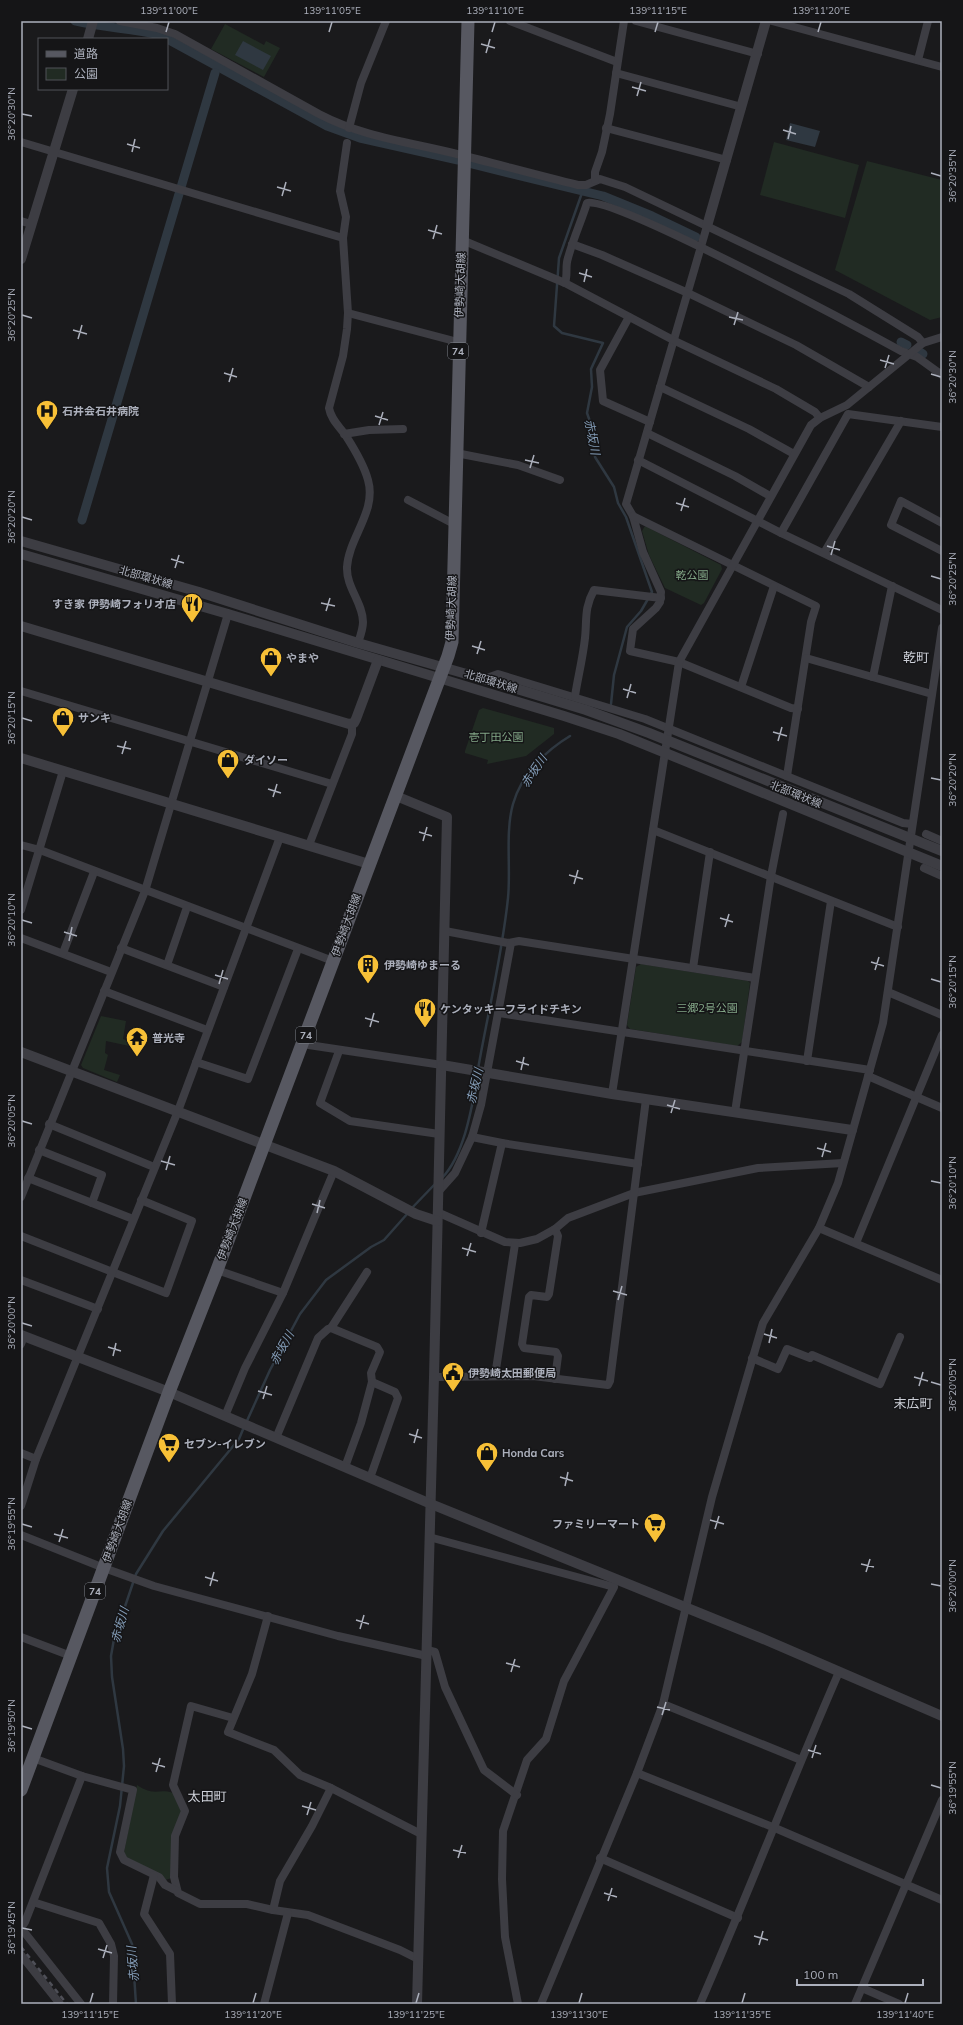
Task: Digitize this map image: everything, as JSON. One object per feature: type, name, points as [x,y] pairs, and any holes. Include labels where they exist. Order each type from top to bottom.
[{"type":"main road","name":"伊勢崎大胡線","points":[[21,1790],[169,1392],[396,796],[452,642],[458,342],[468,21]]},
{"type":"street","points":[[120,21],[157,28],[175,34],[319,114],[349,128],[578,185],[586,184],[595,180],[606,180],[625,187],[849,294],[918,337],[923,343]]},
{"type":"street","points":[[349,128],[361,83],[386,21]]},
{"type":"street","points":[[510,21],[617,62]]},
{"type":"street","points":[[595,180],[595,172],[602,152],[624,21]]},
{"type":"street","points":[[636,21],[758,54]]},
{"type":"street","points":[[766,21],[758,54],[626,504],[633,516],[643,552],[660,587],[661,598],[656,608],[633,629],[630,651],[679,662],[791,708],[798,709]]},
{"type":"street","points":[[772,21],[942,67]]},
{"type":"street","points":[[918,60],[928,21]]},
{"type":"street","points":[[616,73],[742,107]]},
{"type":"street","points":[[21,259],[73,90]]},
{"type":"street","points":[[606,128],[727,160]]},
{"type":"street","points":[[21,142],[343,238]]},
{"type":"street","points":[[347,143],[340,186],[346,217],[343,238],[348,313],[346,343],[329,408],[331,417],[344,434],[365,472],[369,487],[367,509],[351,551],[347,568],[349,581],[363,620],[358,643]]},
{"type":"street","points":[[565,282],[567,276],[566,265],[572,244],[580,226],[587,203],[590,202],[632,217],[791,292],[909,353],[932,366],[942,376]]},
{"type":"street","points":[[21,221],[31,224]]},
{"type":"street","points":[[462,240],[565,282],[674,341],[776,389],[815,412],[820,418]]},
{"type":"street","points":[[572,244],[602,255],[688,293],[796,345],[869,387]]},
{"type":"street","points":[[348,313],[452,342],[458,342]]},
{"type":"street","points":[[629,317],[600,370],[604,401],[650,422]]},
{"type":"street","points":[[612,1094],[620,1032],[679,662],[807,429],[820,418],[847,405],[923,343],[942,337]]},
{"type":"street","points":[[660,387],[749,429],[794,454]]},
{"type":"street","points":[[781,533],[848,414],[942,427]]},
{"type":"street","points":[[824,553],[901,421]]},
{"type":"street","points":[[344,434],[369,430],[403,429]]},
{"type":"street","points":[[646,433],[735,476],[770,496]]},
{"type":"street","points":[[456,453],[518,465],[560,480]]},
{"type":"street","points":[[638,460],[781,533],[942,610]]},
{"type":"street","points":[[408,500],[454,524]]},
{"type":"street","points":[[942,523],[901,501],[891,525],[942,551]]},
{"type":"street","points":[[633,516],[731,566],[816,606],[812,622],[787,776]]},
{"type":"street","name":"北部環状線","points":[[21,541],[199,592],[358,643],[665,752],[942,866]]},
{"type":"street","name":"北部環状線","points":[[21,554],[228,614],[378,660],[442,673],[484,679],[586,710],[667,740],[939,849]]},
{"type":"street","points":[[741,687],[774,586]]},
{"type":"street","points":[[873,677],[892,586]]},
{"type":"street","points":[[575,696],[585,638],[584,620],[589,600],[594,590],[661,598]]},
{"type":"street","points":[[21,1197],[49,1124],[145,891],[228,614]]},
{"type":"street","points":[[21,626],[352,724]]},
{"type":"street","points":[[541,2004],[600,1858],[637,1773],[663,1704],[712,1497],[763,1323],[819,1228],[832,1201],[883,1023],[942,628]]},
{"type":"street","points":[[806,658],[932,694]]},
{"type":"street","points":[[309,845],[352,734],[352,724],[356,719],[378,660]]},
{"type":"street","points":[[484,679],[498,674],[575,696],[645,719],[903,823],[912,824]]},
{"type":"street","points":[[21,691],[332,784]]},
{"type":"street","points":[[21,758],[369,864]]},
{"type":"street","points":[[21,910],[63,771]]},
{"type":"street","points":[[396,796],[447,817],[446,931],[439,1134],[417,2004]]},
{"type":"street","points":[[735,1112],[771,876],[783,814]]},
{"type":"street","points":[[653,830],[898,927]]},
{"type":"street","points":[[926,834],[942,841]]},
{"type":"street","points":[[21,1506],[36,1459],[178,1111],[280,837]]},
{"type":"street","points":[[21,845],[40,850],[246,930],[333,961]]},
{"type":"street","points":[[693,968],[710,852]]},
{"type":"street","points":[[924,868],[942,876]]},
{"type":"street","points":[[63,953],[94,872]]},
{"type":"street","points":[[807,1061],[832,901]]},
{"type":"street","points":[[167,965],[186,907]]},
{"type":"street","points":[[446,931],[511,944],[519,941],[755,978]]},
{"type":"street","points":[[21,938],[111,972]]},
{"type":"street","points":[[438,1192],[455,1173],[472,1137],[481,1105],[485,1072],[499,1013],[511,944]]},
{"type":"street","points":[[121,948],[224,987]]},
{"type":"street","points":[[196,1062],[248,1079],[298,949]]},
{"type":"street","points":[[104,991],[207,1030]]},
{"type":"street","points":[[888,992],[942,1015]]},
{"type":"street","points":[[499,1013],[807,1061],[869,1073],[942,1108]]},
{"type":"street","points":[[856,1243],[942,1035]]},
{"type":"street","points":[[302,1044],[339,1051],[442,1065],[612,1094],[852,1130]]},
{"type":"street","points":[[339,1051],[320,1103],[350,1121],[439,1134]]},
{"type":"street","points":[[21,1052],[72,1070],[334,1171],[416,1214],[437,1217],[505,1242],[515,1244],[537,1239],[555,1229],[568,1218],[634,1193],[758,1168],[843,1163]]},
{"type":"street","points":[[434,1377],[533,1376],[608,1385],[610,1381],[646,1099]]},
{"type":"street","points":[[49,1124],[154,1167]]},
{"type":"street","points":[[472,1137],[638,1164]]},
{"type":"street","points":[[482,1233],[502,1143]]},
{"type":"street","points":[[39,1150],[102,1175],[92,1202]]},
{"type":"street","points":[[225,1416],[246,1368],[283,1293],[334,1171]]},
{"type":"street","points":[[28,1178],[133,1219]]},
{"type":"street","points":[[21,1236],[166,1293],[192,1221],[141,1200]]},
{"type":"street","points":[[819,1228],[941,1278]]},
{"type":"street","points":[[555,1229],[558,1236],[549,1294],[547,1297],[531,1295],[529,1297],[522,1344],[524,1348],[556,1352],[558,1356],[555,1379]]},
{"type":"street","points":[[495,1376],[515,1244]]},
{"type":"street","points":[[216,1270],[283,1293]]},
{"type":"street","points":[[276,1438],[318,1338],[331,1328],[367,1272]]},
{"type":"street","points":[[21,1280],[98,1309]]},
{"type":"street","points":[[331,1328],[377,1347],[380,1352],[371,1373],[372,1382],[362,1423],[345,1467]]},
{"type":"street","points":[[752,1358],[778,1369],[787,1348],[810,1358],[812,1355],[880,1384],[900,1337]]},
{"type":"street","points":[[22,1339],[78,1357],[169,1392],[430,1504],[687,1607],[942,1716]]},
{"type":"street","points":[[370,1478],[398,1398],[394,1392],[372,1382]]},
{"type":"street","points":[[21,1454],[36,1459]]},
{"type":"street","points":[[21,1535],[154,1586],[338,1636],[427,1653],[435,1652],[445,1687],[484,1770],[517,1794]]},
{"type":"street","points":[[429,1537],[614,1587],[564,1681],[546,1739],[527,1760],[504,1831],[502,1879],[505,1937],[518,2004]]},
{"type":"street","points":[[268,1616],[252,1674],[228,1732],[274,1750],[300,1775],[331,1788],[421,1834]]},
{"type":"street","points":[[21,1637],[70,1656]]},
{"type":"street","points":[[700,2004],[738,1918],[801,1760],[839,1672]]},
{"type":"street","points":[[663,1704],[801,1760]]},
{"type":"street","points":[[177,1891],[174,1877],[175,1836],[185,1811],[173,1785],[191,1706],[233,1718]]},
{"type":"street","points":[[34,1758],[82,1776],[132,1789],[120,1852],[124,1860],[159,1877],[165,1885],[177,1891],[182,1897],[200,1904],[248,1904],[273,1910],[308,1915],[400,1950],[418,1959]]},
{"type":"street","points":[[637,1773],[775,1828],[942,1900]]},
{"type":"street","points":[[82,1776],[25,1922],[21,1928],[82,2004]]},
{"type":"street","points":[[273,1910],[280,1881],[312,1826],[331,1788]]},
{"type":"street","points":[[855,2004],[942,1800]]},
{"type":"street","points":[[600,1858],[738,1918]]},
{"type":"street","points":[[154,1875],[144,1914],[170,1954],[172,2004]]},
{"type":"street","points":[[33,1902],[99,1923],[111,1944],[114,1956],[113,2004]]},
{"type":"street","points":[[264,2004],[288,1912]]},
{"type":"street","points":[[21,1955],[60,2004]]},
{"type":"street","points":[[862,1988],[899,2004]]},
{"type":"green space","points":[[225,24],[264,45],[266,41],[280,48],[264,77],[211,49]]},
{"type":"green space","points":[[774,142],[859,165],[845,218],[760,195]]},
{"type":"green space","points":[[867,161],[942,180],[942,317],[930,320],[835,270]]},
{"type":"green space","name":"乾公園","points":[[645,526],[721,565],[722,569],[704,603],[701,605],[665,588],[649,555],[642,531]]},
{"type":"green space","name":"壱丁田公園","points":[[483,708],[554,728],[554,734],[526,756],[487,764],[488,760],[465,753],[479,710]]},
{"type":"green space","name":"三郷2号公園","points":[[641,964],[748,981],[750,983],[742,1042],[737,1046],[630,1029],[627,1025],[636,967]]},
{"type":"green space","points":[[101,1016],[126,1021],[123,1039],[135,1044],[134,1047],[106,1041],[105,1053],[108,1055],[104,1070],[120,1075],[117,1082],[83,1068],[81,1065]]},
{"type":"green space","points":[[137,1785],[148,1791],[164,1791],[173,1793],[181,1811],[172,1878],[165,1880],[126,1858],[124,1852]]},
{"type":"shaded area","points":[[243,41],[271,56],[263,70],[235,55]]},
{"type":"shaded area","points":[[790,123],[820,131],[815,147],[786,140]]},
{"type":"waterway","points":[[75,21],[139,31],[160,35],[166,38]]},
{"type":"waterway","points":[[168,39],[327,126],[360,138],[458,160]]},
{"type":"waterway","points":[[82,520],[215,73]]},
{"type":"waterway","name":"赤坂川","points":[[468,163],[603,196],[652,216],[696,237]]},
{"type":"waterway","name":"赤坂川","points":[[583,190],[559,258],[554,326],[562,333],[603,343],[591,369],[592,387],[587,413],[593,430],[595,457],[614,487],[618,503],[626,517],[652,592],[641,611],[627,627],[614,675],[611,704]]},
{"type":"waterway","points":[[901,342],[907,345]]},
{"type":"waterway","name":"赤坂川","points":[[478,1069],[499,963],[508,898],[509,826],[513,804],[522,783],[535,765],[543,756],[570,736]]},
{"type":"waterway","name":"赤坂川","points":[[442,1178],[450,1168],[462,1143],[470,1115],[478,1074]]},
{"type":"waterway","name":"赤坂川","points":[[411,1209],[435,1184]]},
{"type":"waterway","name":"赤坂川","points":[[246,1423],[270,1370],[300,1314],[326,1280],[371,1247],[384,1240],[408,1213]]},
{"type":"waterway","name":"赤坂川","points":[[136,2004],[132,1944],[109,1892],[107,1868],[120,1806],[124,1766],[123,1749],[112,1677],[111,1656],[114,1639],[136,1574],[163,1531],[239,1439],[244,1427]]},
{"type":"railway","points":[[21,1947],[67,2004]]},
{"type":"place","name":"石井会石井病院","points":[[47,430]]},
{"type":"place","name":"すき家 伊勢崎フォリオ店","points":[[192,624]]},
{"type":"place","name":"やまや","points":[[271,678]]},
{"type":"place","name":"サンキ","points":[[63,738]]},
{"type":"place","name":"ダイソー","points":[[228,780]]},
{"type":"place","name":"伊勢崎ゆまーる","points":[[368,984]]},
{"type":"place","name":"ケンタッキーフライドチキン","points":[[425,1028]]},
{"type":"place","name":"普光寺","points":[[137,1058]]},
{"type":"place","name":"伊勢崎太田郵便局","points":[[453,1392]]},
{"type":"place","name":"セブン-イレブン","points":[[169,1464]]},
{"type":"place","name":"Honda Cars","points":[[487,1472]]},
{"type":"place","name":"ファミリーマート","points":[[655,1544]]},
{"type":"district","name":"乾町","points":[[916,657]]},
{"type":"district","name":"末広町","points":[[913,1403]]},
{"type":"district","name":"太田町","points":[[207,1796]]}]
